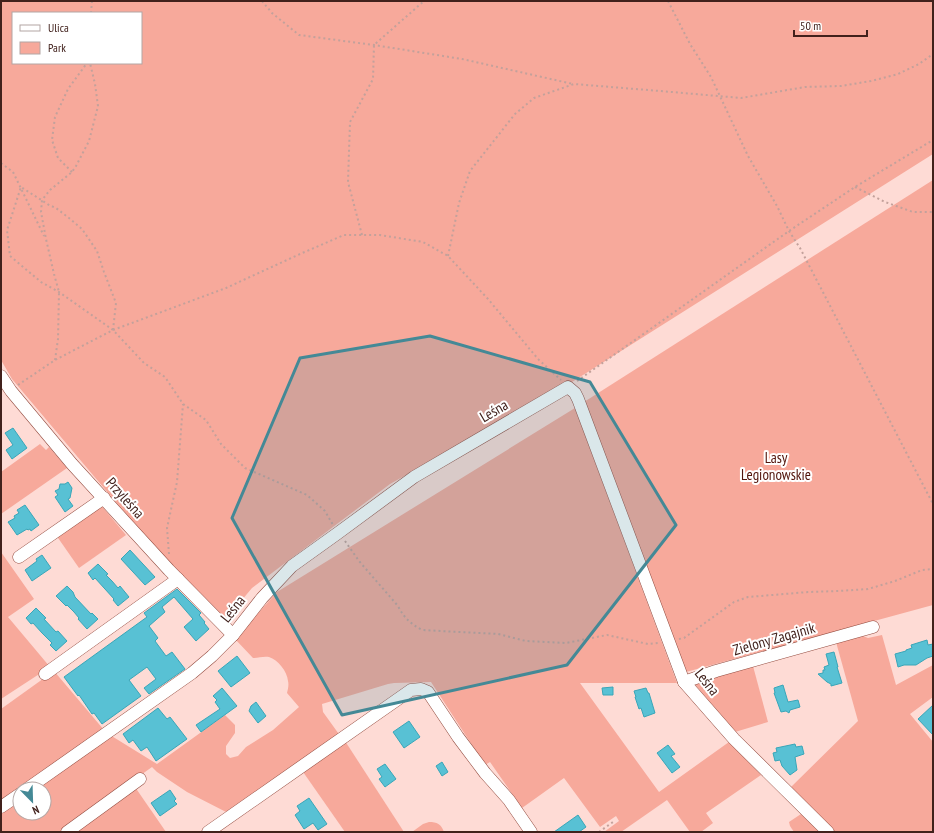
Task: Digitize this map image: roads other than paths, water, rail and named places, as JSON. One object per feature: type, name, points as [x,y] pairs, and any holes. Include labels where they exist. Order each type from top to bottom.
[{"type":"street","name":"Przyleśna","points":[[1,376],[10,390],[72,464],[174,575],[233,634]]},
{"type":"street","name":"Leśna","points":[[38,781],[192,673],[212,656],[233,634],[262,598],[292,566],[414,477],[568,387],[575,393],[578,399],[684,682],[734,739],[828,832]]},
{"type":"street","points":[[19,557],[104,498]]},
{"type":"street","points":[[45,674],[174,575]]},
{"type":"street","name":"Zielony Zagajnik","points":[[684,682],[716,671],[873,627]]},
{"type":"street","points":[[208,832],[411,690],[421,689],[428,692],[458,737],[485,773],[509,800],[531,832]]},
{"type":"street","points":[[66,832],[140,780]]},
{"type":"street","points":[[1,807],[12,799]]},
{"type":"park label","name":"Lasy Legionowskie","points":[[776,466]]}]
